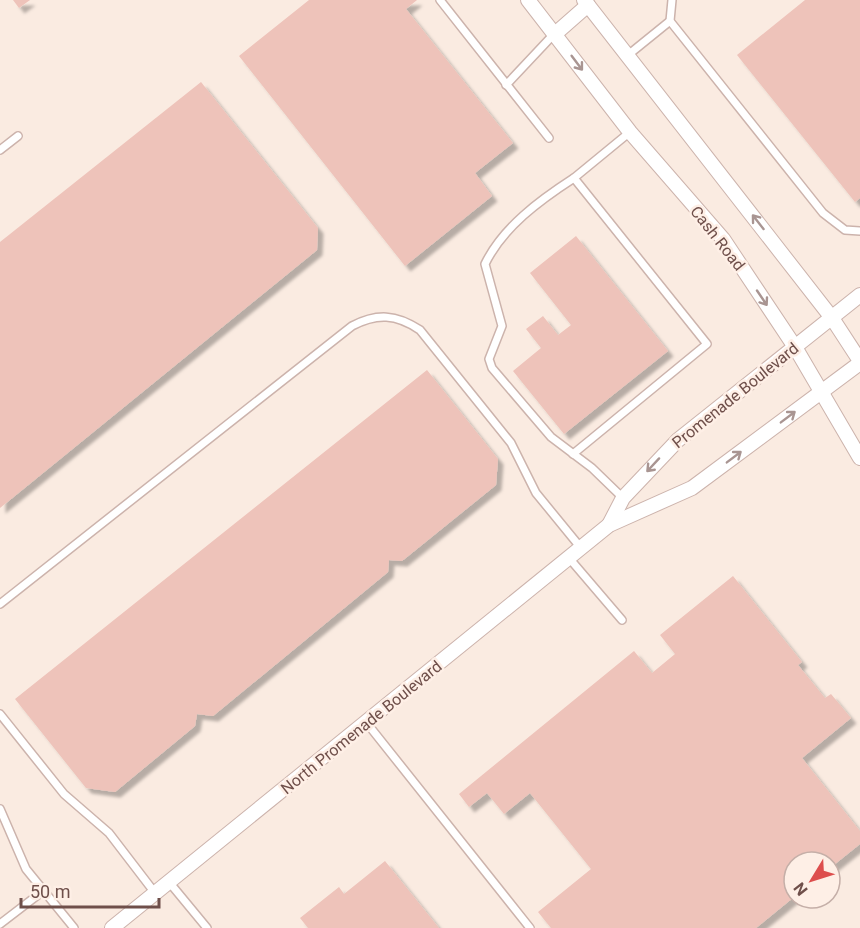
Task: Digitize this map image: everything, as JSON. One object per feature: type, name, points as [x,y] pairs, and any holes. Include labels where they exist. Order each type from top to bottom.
[{"type":"street","name":"Cash Road","points":[[528,0],[630,132],[723,239],[795,347],[860,458]]},
{"type":"street","points":[[555,34],[589,2],[628,56],[832,318],[860,362],[692,488],[609,525]]},
{"type":"street","name":"Promenade Boulevard","points":[[609,525],[623,498],[678,440],[860,295]]},
{"type":"street","name":"North Promenade Boulevard","points":[[115,927],[609,525]]},
{"type":"lane","points":[[440,0],[549,138]]},
{"type":"lane","points":[[672,0],[670,21],[823,213],[845,230],[860,231]]},
{"type":"lane","points":[[628,56],[670,21]]},
{"type":"lane","points":[[506,85],[555,34]]},
{"type":"lane","points":[[623,498],[551,437],[492,368],[489,359],[502,326],[486,264],[497,243],[545,197],[630,132]]},
{"type":"lane","points":[[0,150],[18,136]]},
{"type":"lane","points":[[573,454],[706,344],[574,177]]},
{"type":"lane","points":[[0,604],[352,326],[370,316],[406,321],[420,330],[511,443],[536,494],[581,548]]},
{"type":"lane","points":[[569,558],[622,620]]},
{"type":"lane","points":[[0,714],[64,794],[109,833],[155,893]]},
{"type":"lane","points":[[366,723],[530,928]]},
{"type":"lane","points":[[0,809],[26,869],[74,928]]},
{"type":"lane","points":[[169,882],[207,928]]},
{"type":"lane","points":[[0,924],[43,891]]},
{"type":"building","points":[[13,0],[30,0],[19,8]]},
{"type":"building","points":[[309,0],[417,0],[406,9],[513,143],[475,173],[492,196],[405,266],[239,56]]},
{"type":"building","points":[[805,0],[860,0],[860,198],[855,202],[737,55]]},
{"type":"building","points":[[201,82],[318,228],[317,250],[0,508],[0,242]]},
{"type":"building","points":[[576,236],[668,351],[564,434],[513,371],[541,348],[526,329],[543,316],[558,335],[571,325],[530,273]]},
{"type":"building","points":[[427,370],[498,459],[496,485],[402,561],[389,560],[388,572],[213,716],[197,714],[195,726],[115,792],[86,788],[15,699]]},
{"type":"building","points":[[733,576],[802,662],[798,665],[825,698],[831,694],[851,718],[802,758],[860,831],[860,844],[842,858],[842,850],[782,850],[782,907],[756,928],[551,928],[538,912],[591,869],[530,793],[504,814],[487,793],[469,807],[459,794],[634,651],[652,673],[675,654],[660,635]]},
{"type":"building","points":[[385,861],[439,928],[308,928],[300,918],[339,887],[344,894]]}]
